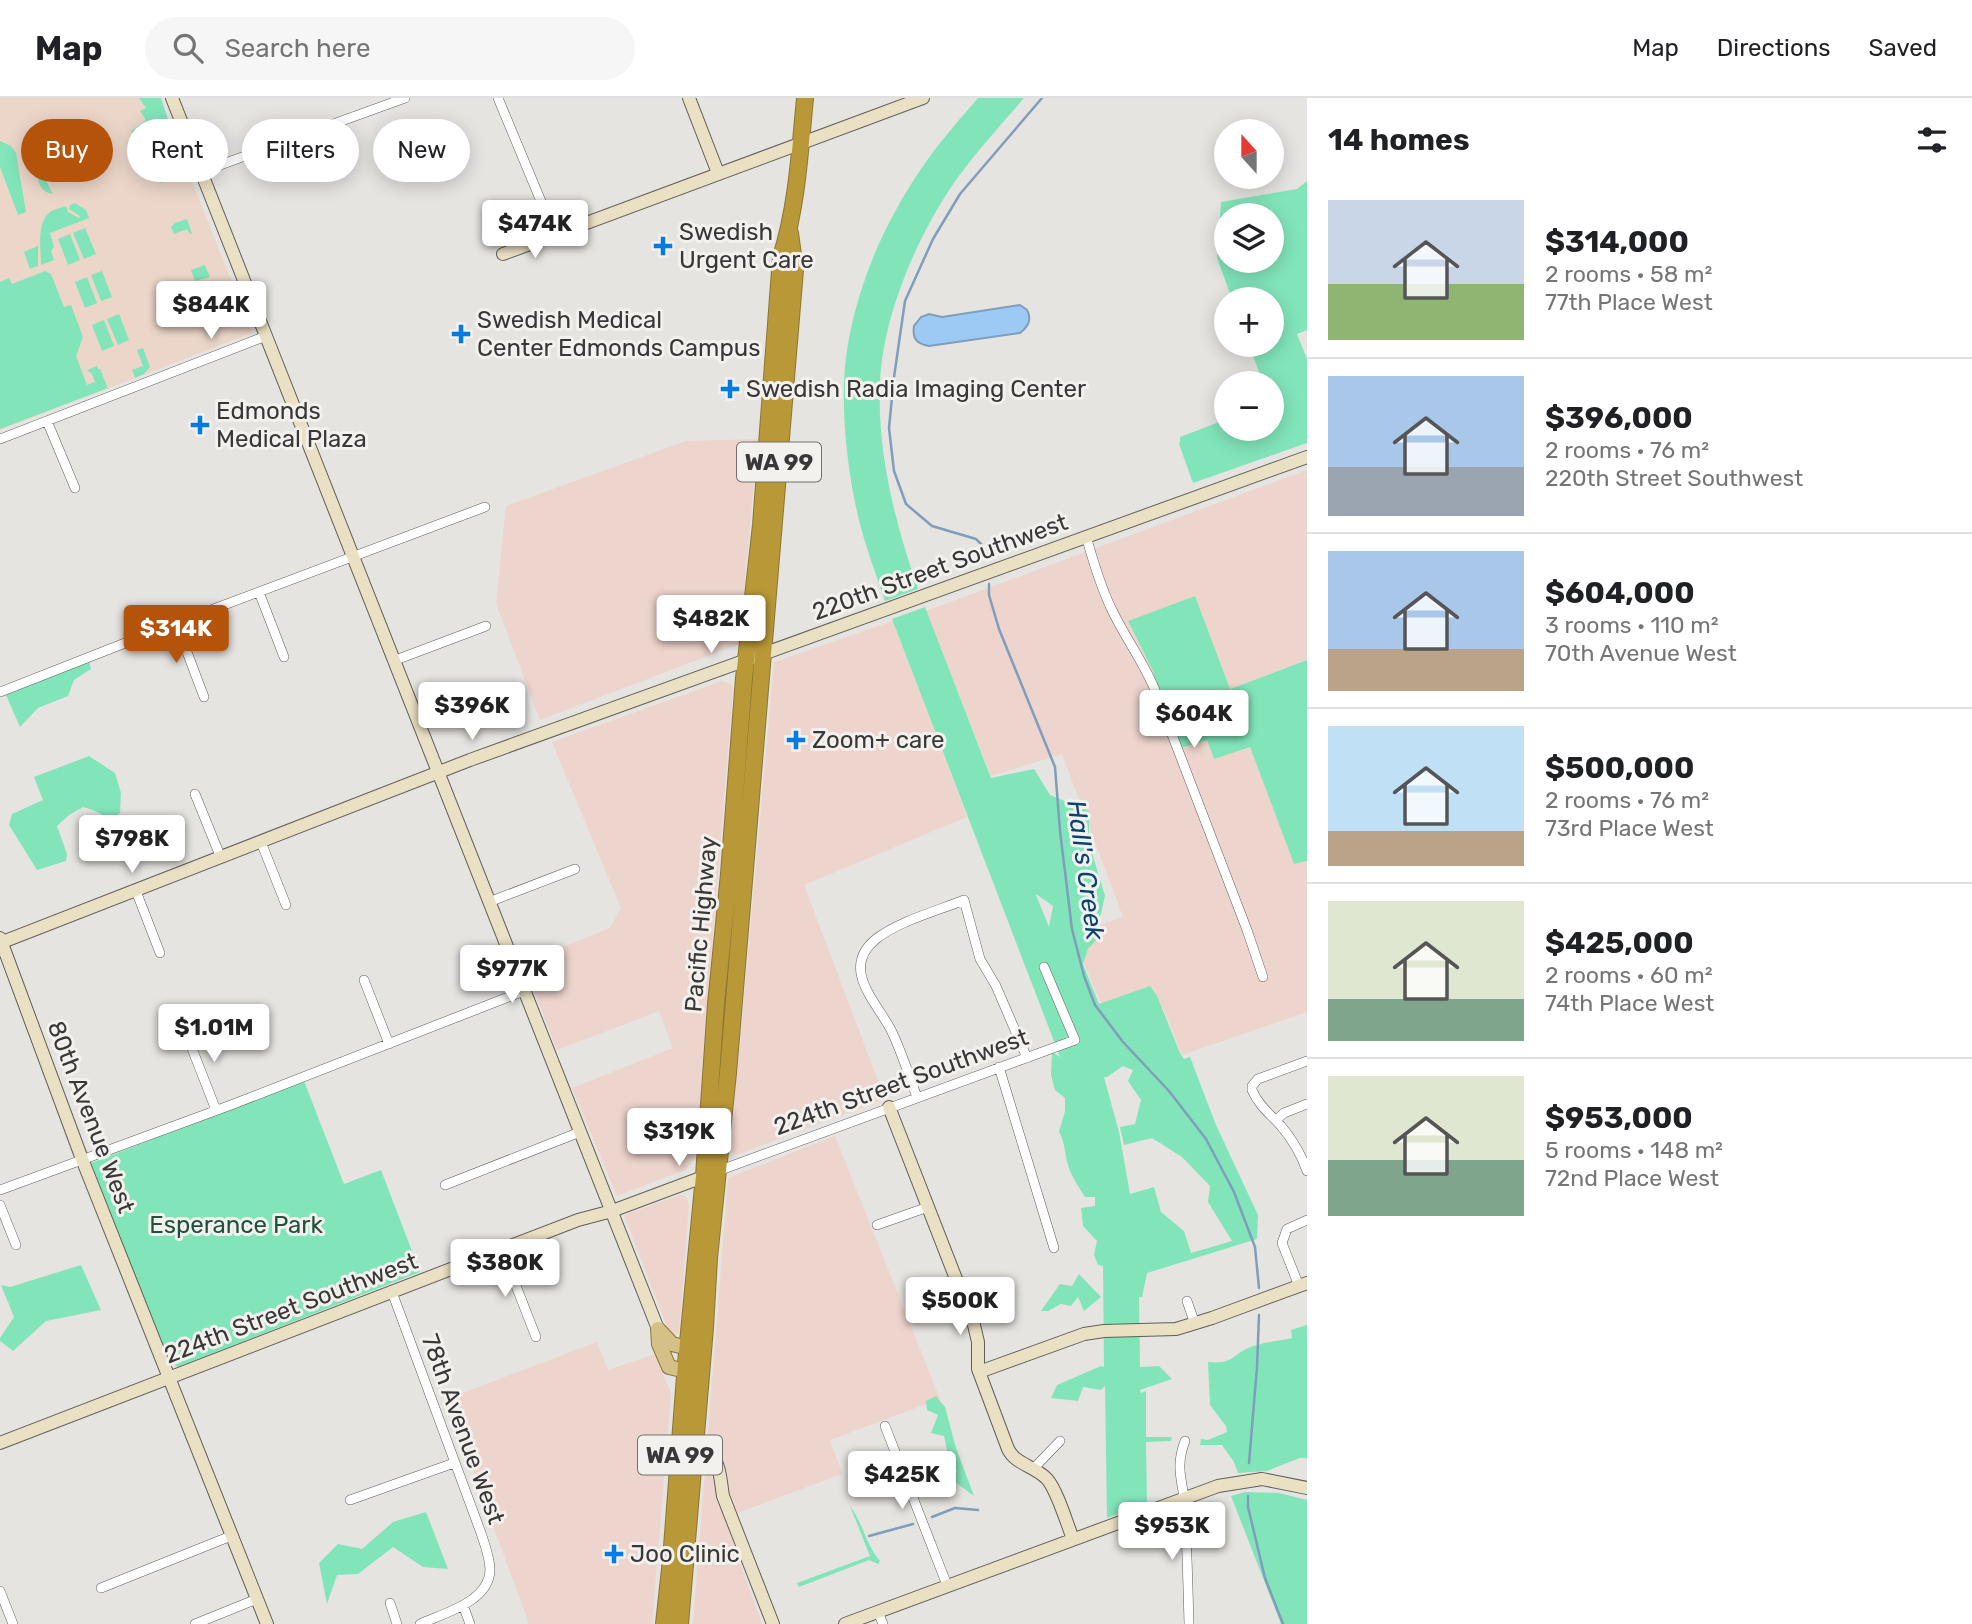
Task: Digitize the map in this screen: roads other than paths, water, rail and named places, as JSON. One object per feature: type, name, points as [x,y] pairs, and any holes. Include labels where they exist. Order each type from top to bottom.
[{"type":"highway","name":"Pacific Highway","points":[[680,1624],[705,1328],[716,1004],[761,525],[781,257],[790,230],[805,98]]},
{"type":"highway","name":"Pacific Highway","points":[[664,1624],[688,1348],[711,1174],[728,1073],[795,270],[790,230]]},
{"type":"main road","points":[[729,874],[735,881],[733,928],[739,942]]},
{"type":"main road","points":[[658,1329],[672,1344],[688,1348]]},
{"type":"main road","points":[[658,1329],[659,1344],[669,1367],[686,1371]]},
{"type":"street","points":[[172,98],[180,119]]},
{"type":"street","points":[[228,162],[405,98]]},
{"type":"street","points":[[498,98],[555,235]]},
{"type":"street","points":[[689,98],[718,173]]},
{"type":"street","points":[[503,254],[923,98]]},
{"type":"street","points":[[205,182],[603,1190],[617,1209],[658,1329]]},
{"type":"street","points":[[0,439],[266,336]]},
{"type":"street","points":[[47,421],[75,488]]},
{"type":"street","name":"220th Street Southwest","points":[[1,941],[136,891],[437,772],[1307,457]]},
{"type":"street","points":[[0,692],[485,507]]},
{"type":"street","points":[[1086,536],[1112,611],[1150,676],[1263,977]]},
{"type":"street","points":[[259,592],[284,657]]},
{"type":"street","points":[[176,623],[204,697]]},
{"type":"street","points":[[393,661],[486,626]]},
{"type":"street","points":[[195,794],[221,858]]},
{"type":"street","points":[[261,842],[286,905]]},
{"type":"street","points":[[489,902],[575,869]]},
{"type":"street","points":[[136,891],[160,953]]},
{"type":"street","points":[[917,1097],[894,1035],[869,996],[860,968],[864,952],[876,939],[964,900],[980,959],[996,986],[1027,1058]]},
{"type":"street","name":"80th Avenue West","points":[[1,941],[82,1159],[267,1624]]},
{"type":"street","name":"224th Street Southwest","points":[[0,1443],[578,1220],[617,1209],[1075,1040],[1044,967]]},
{"type":"street","points":[[364,980],[389,1044]]},
{"type":"street","points":[[0,1190],[524,991]]},
{"type":"street","points":[[184,1028],[216,1110]]},
{"type":"street","points":[[1307,1061],[1263,1077],[1252,1086],[1266,1112],[1276,1120],[1297,1147],[1307,1171]]},
{"type":"street","points":[[999,1067],[1054,1248]]},
{"type":"street","points":[[1276,1120],[1284,1113],[1307,1104]]},
{"type":"street","points":[[889,1108],[974,1325],[979,1372],[1010,1453],[1015,1460],[1045,1477],[1052,1485],[1073,1539]]},
{"type":"street","points":[[445,1185],[580,1132]]},
{"type":"street","points":[[0,1205],[16,1245]]},
{"type":"street","points":[[877,1225],[928,1207]]},
{"type":"street","points":[[979,1372],[1084,1334],[1177,1329],[1303,1284],[1282,1243],[1287,1229],[1307,1220]]},
{"type":"street","points":[[502,1250],[536,1337]]},
{"type":"street","name":"78th Avenue West","points":[[392,1292],[487,1552],[490,1569],[488,1582],[480,1594],[463,1605]]},
{"type":"street","points":[[1187,1301],[1195,1324]]},
{"type":"street","points":[[885,1426],[947,1585]]},
{"type":"street","points":[[1032,1469],[1060,1441]]},
{"type":"street","points":[[1185,1441],[1180,1454],[1179,1475],[1185,1499],[1189,1624]]},
{"type":"street","points":[[695,1447],[713,1455],[721,1474],[722,1490],[773,1624]]},
{"type":"street","points":[[350,1500],[454,1463]]},
{"type":"street","points":[[845,1624],[880,1618],[947,1585],[1218,1486],[1252,1479],[1272,1480],[1307,1488]]},
{"type":"street","points":[[101,1588],[231,1536]]},
{"type":"street","points":[[0,1591],[13,1624]]},
{"type":"street","points":[[195,1624],[257,1599]]},
{"type":"street","points":[[390,1603],[397,1624]]},
{"type":"street","points":[[421,1624],[463,1605],[470,1624]]},
{"type":"water","points":[[1020,305],[1027,310],[1029,320],[1020,333],[929,346],[921,344],[915,338],[914,326],[921,317],[929,314],[942,317]]},
{"type":"waterway","name":"Hall's Creek","points":[[987,554],[976,539],[932,526],[906,504],[894,471],[889,428],[894,377],[905,301],[933,239],[960,194],[1042,98]]},
{"type":"waterway","name":"Hall's Creek","points":[[989,584],[989,595],[999,629],[1055,767],[1072,929],[1084,976],[1095,1005],[1123,1042],[1169,1091],[1206,1139],[1234,1192],[1255,1247],[1259,1288]]},
{"type":"waterway","name":"Hall's Creek","points":[[1249,1463],[1259,1315]]},
{"type":"waterway","name":"Hall's Creek","points":[[1248,1496],[1248,1507],[1265,1578],[1283,1624]]},
{"type":"waterway","points":[[932,1517],[955,1508],[978,1510]]},
{"type":"waterway","points":[[869,1536],[913,1524]]},
{"type":"place","name":"Swedish Urgent Care","points":[[663,246]]},
{"type":"place","name":"Swedish Medical Center Edmonds Campus","points":[[461,334]]},
{"type":"place","name":"Swedish Radia Imaging Center","points":[[730,389]]},
{"type":"place","name":"Edmonds Medical Plaza","points":[[200,425]]},
{"type":"place","name":"Zoom+ care","points":[[796,740]]},
{"type":"place","name":"Joo Clinic","points":[[614,1554]]},
{"type":"park label","name":"Esperance Park","points":[[236,1225]]}]
